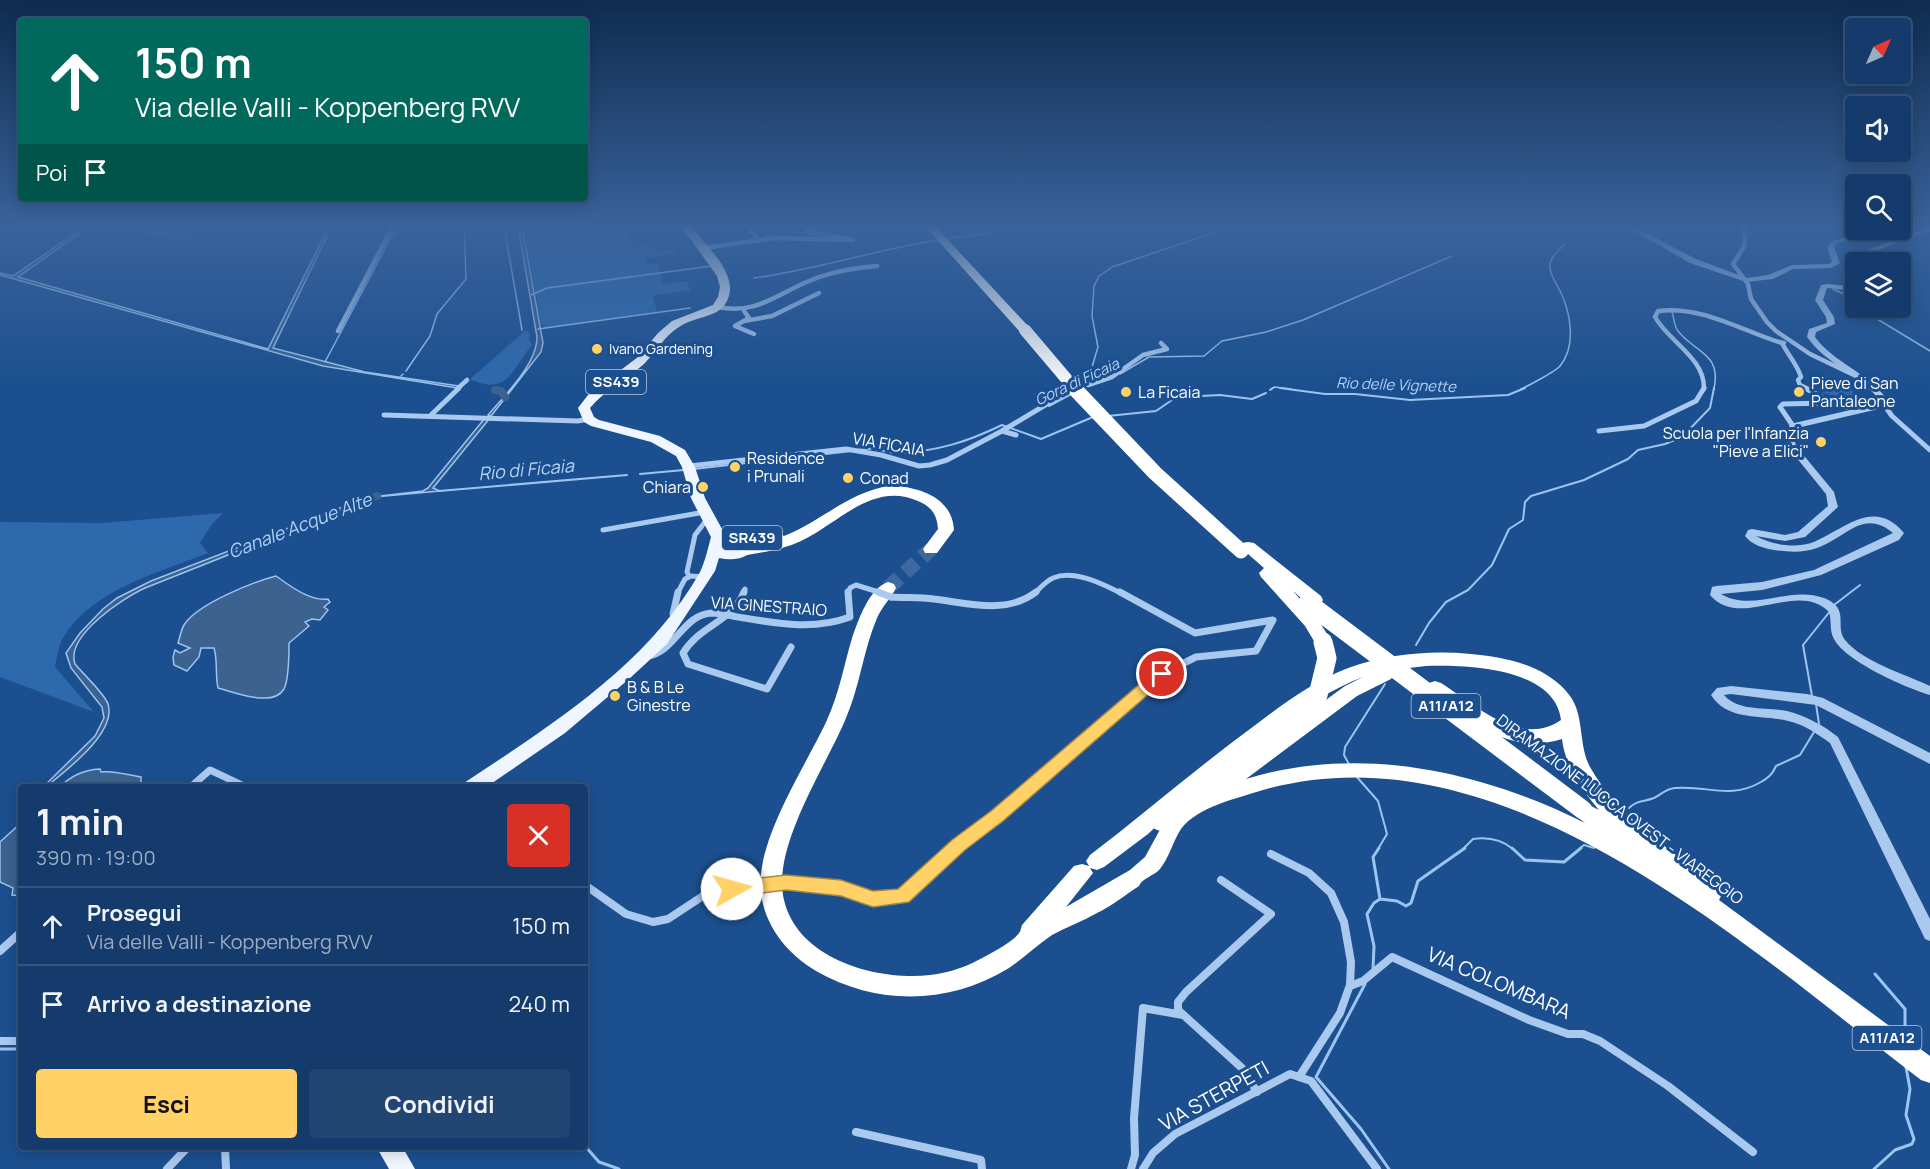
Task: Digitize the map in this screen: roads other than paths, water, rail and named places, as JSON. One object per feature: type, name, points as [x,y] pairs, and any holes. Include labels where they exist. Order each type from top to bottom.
[{"type":"highway","name":"DIRAMAZIONE LUCCA OVEST - VIAREGGIO","points":[[986,281],[1120,440],[1185,503],[1311,601],[1846,1001],[1930,1057]]},
{"type":"highway","points":[[742,543],[789,540],[858,498],[881,492],[906,492],[930,501],[939,508],[945,518],[946,530],[931,549]]},
{"type":"highway","name":"DIRAMAZIONE LUCCA OVEST - VIAREGGIO","points":[[1244,549],[1267,573],[1435,688],[1586,806]]},
{"type":"highway","points":[[1141,828],[1160,821],[1276,734],[1318,695],[1327,658],[1323,642],[1311,622],[1267,573]]},
{"type":"highway","points":[[884,592],[867,620],[838,715],[779,847],[773,867],[771,891],[779,917],[790,936],[823,963],[852,978],[884,986],[931,985],[970,976],[1000,960],[1046,928],[1096,903],[1136,876],[1152,863],[1175,821],[1203,801],[1226,789],[1351,691],[1379,676],[1432,661]]},
{"type":"highway","points":[[1018,946],[1090,867],[1299,702],[1349,676],[1413,661],[1456,659],[1486,662],[1525,672],[1558,693],[1569,708],[1573,748],[1594,791],[1628,826],[1708,898]]},
{"type":"highway","points":[[1435,688],[1492,725],[1519,736],[1540,738],[1554,736],[1571,722]]},
{"type":"highway","points":[[1226,789],[1302,774],[1362,770],[1397,772],[1441,779],[1524,804],[1594,835],[1708,898]]},
{"type":"highway","name":"DIRAMAZIONE LUCCA OVEST - VIAREGGIO","points":[[1846,1001],[1930,1071]]},
{"type":"main road","points":[[717,307],[725,294],[722,281]]},
{"type":"main road","name":"SS439","points":[[588,419],[584,408],[586,404],[642,359],[662,335],[676,323],[717,307]]},
{"type":"main road","points":[[476,784],[559,728],[661,640],[676,619],[717,543],[709,516],[700,504],[682,454],[670,445],[604,427],[588,419]]},
{"type":"main road","name":"SR439","points":[[709,516],[742,543]]},
{"type":"main road","name":"SR439","points":[[717,543],[742,543],[723,554],[717,543]]},
{"type":"main road","name":"SR439","points":[[701,575],[742,543]]},
{"type":"main road","points":[[390,1150],[403,1169]]},
{"type":"street","points":[[338,331],[364,281]]},
{"type":"street","points":[[717,307],[744,311],[811,281]]},
{"type":"street","points":[[1745,281],[1755,281]]},
{"type":"street","points":[[1749,282],[1750,298],[1761,311],[1765,322],[1837,369],[1866,380]]},
{"type":"street","points":[[1845,288],[1824,287],[1820,300],[1830,317],[1831,324],[1812,331],[1811,337],[1824,353],[1866,380],[1877,391],[1892,416],[1930,450]]},
{"type":"street","points":[[744,321],[752,322],[778,313],[819,293]]},
{"type":"street","points":[[1599,431],[1644,426],[1696,401],[1701,396],[1704,377],[1693,360],[1658,325],[1655,317],[1658,311],[1665,309],[1701,315],[1782,343],[1791,341]]},
{"type":"street","points":[[744,311],[749,318],[735,326],[754,334]]},
{"type":"street","points":[[1088,385],[1112,377],[1143,355],[1167,349],[1161,343]]},
{"type":"street","points":[[1782,343],[1785,351],[1799,367],[1800,385],[1819,394],[1829,401],[1827,403]]},
{"type":"street","points":[[430,416],[467,380]]},
{"type":"street","name":"VIA FICAIA","points":[[688,466],[808,452],[850,450],[881,455],[919,466],[930,465],[946,460],[982,439],[1007,428],[1067,392]]},
{"type":"street","points":[[1792,426],[1880,406],[1882,402]]},
{"type":"street","points":[[1882,402],[1899,416]]},
{"type":"street","points":[[1860,410],[1827,403],[1784,404],[1780,407],[1792,426],[1790,436],[1792,446],[1831,494],[1833,507],[1801,535],[1785,538],[1752,532],[1750,536],[1757,543],[1772,546],[1806,547],[1815,545],[1864,519],[1873,518],[1892,526],[1899,533],[1895,538],[1817,573],[1762,586],[1726,587],[1716,590],[1714,595],[1722,602],[1733,606],[1793,597],[1810,598],[1832,608],[1837,614],[1837,634],[1842,643],[1871,663],[1930,691]]},
{"type":"street","points":[[384,415],[578,421],[588,419]]},
{"type":"street","points":[[1007,428],[1016,435]]},
{"type":"street","points":[[603,530],[709,516]]},
{"type":"street","points":[[701,575],[687,572],[697,530],[700,523],[709,516]]},
{"type":"street","points":[[588,886],[596,890],[605,901],[627,914],[659,923],[669,921],[699,897],[713,891],[786,882],[841,888],[873,899],[902,896],[940,861],[997,816],[1162,674],[1196,657],[1256,651],[1273,620],[1195,633],[1186,630],[1136,598],[1065,575],[1044,583],[1034,594],[1023,600],[1002,605],[975,607],[884,592]]},
{"type":"street","name":"VIA GINESTRAIO","points":[[644,656],[654,657],[666,650],[691,620],[703,614],[827,626],[850,617],[847,596],[850,588],[856,585],[884,592]]},
{"type":"street","points":[[745,589],[735,609],[709,625],[686,646],[683,653],[688,664],[767,689],[791,647]]},
{"type":"street","points":[[1930,759],[1815,700],[1731,690],[1721,691],[1718,695],[1722,703],[1731,708],[1786,716],[1816,728],[1834,740],[1930,933]]},
{"type":"street","points":[[194,784],[210,770],[240,784]]},
{"type":"street","points":[[1271,854],[1321,882],[1339,907],[1346,923],[1351,969],[1350,986],[1344,1006],[1331,1030],[1299,1077],[1311,1082],[1377,1169]]},
{"type":"street","points":[[1221,880],[1271,914],[1186,992],[1178,1002],[1178,1007],[1242,1068],[1257,1092]]},
{"type":"street","points":[[0,951],[18,935]]},
{"type":"street","name":"VIA COLOMBARA","points":[[1350,986],[1369,978],[1381,963],[1392,957],[1529,1020],[1568,1034],[1583,1034],[1600,1041],[1668,1086],[1753,1152]]},
{"type":"street","points":[[1131,1169],[1135,1155],[1134,1118],[1143,1008],[1184,1015]]},
{"type":"street","points":[[0,1041],[18,1041]]},
{"type":"street","name":"VIA STERPETI","points":[[1143,1169],[1154,1153],[1175,1134],[1290,1074],[1299,1077]]},
{"type":"street","points":[[856,1132],[981,1160],[982,1169]]},
{"type":"street","points":[[167,1169],[185,1150]]},
{"type":"street","points":[[225,1150],[226,1169]]},
{"type":"water","points":[[20,281],[30,281],[268,349],[302,281],[306,281],[273,348],[365,372],[459,386],[457,388],[323,366]]},
{"type":"water","points":[[527,281],[532,281],[543,343],[541,352],[491,416],[488,415],[526,368],[536,347],[537,337]]},
{"type":"water","points":[[485,418],[490,418],[433,488],[440,491],[363,498],[423,491],[428,488]]},
{"type":"water","points":[[353,503],[359,503],[145,588],[123,600],[98,619],[79,642],[74,653],[75,664],[106,700],[109,715],[105,727],[88,750],[49,784],[46,784],[95,736],[104,718],[102,707],[71,668],[66,653],[80,633],[103,609],[117,598],[151,581]]},
{"type":"water","points":[[276,576],[301,592],[315,598],[328,599],[330,602],[324,607],[328,610],[320,620],[312,619],[305,622],[309,626],[289,643],[287,679],[279,695],[253,697],[218,688],[214,648],[201,648],[199,657],[187,671],[174,665],[175,650],[180,653],[190,648],[178,643],[183,627],[191,617],[226,595]]},
{"type":"water","points":[[100,769],[101,772],[116,772],[141,777],[141,784],[63,784],[78,774]]},
{"type":"water","points":[[18,826],[18,896],[12,895],[13,888],[0,882],[0,842]]},
{"type":"waterway","points":[[325,362],[368,281]]},
{"type":"waterway","points":[[406,371],[430,336],[437,314],[465,281]]},
{"type":"waterway","points":[[513,281],[522,330]]},
{"type":"waterway","points":[[531,295],[547,288],[603,281]]},
{"type":"waterway","points":[[1097,281],[1094,286],[1092,316],[1098,347],[1092,367],[1102,377]]},
{"type":"waterway","name":"Gora di Ficaia","points":[[1120,374],[1149,357],[1204,356],[1222,341],[1266,332],[1303,320],[1395,281]]},
{"type":"waterway","name":"Rio delle Vignette","points":[[1521,389],[1560,366],[1568,350],[1570,322],[1555,281]]},
{"type":"waterway","points":[[1833,289],[1845,295]]},
{"type":"waterway","points":[[538,329],[690,308]]},
{"type":"waterway","points":[[1672,312],[1678,331],[1711,361],[1715,377],[1714,389]]},
{"type":"waterway","points":[[1876,318],[1930,351]]},
{"type":"waterway","name":"Rio delle Vignette","points":[[1271,389],[1274,387],[1291,389]]},
{"type":"waterway","name":"Rio delle Vignette","points":[[1280,388],[1325,394],[1355,394],[1410,400],[1508,395],[1525,388]]},
{"type":"waterway","points":[[1416,645],[1429,623],[1446,602],[1468,590],[1492,565],[1509,529],[1523,520],[1525,502],[1531,496],[1584,480],[1628,459],[1638,450],[1665,444],[1682,437],[1710,408],[1714,388]]},
{"type":"waterway","points":[[495,390],[501,391],[505,397]]},
{"type":"waterway","name":"Gora di Ficaia","points":[[1049,406],[1073,393]]},
{"type":"waterway","name":"Rio delle Vignette","points":[[1108,416],[1156,411],[1172,400],[1182,397],[1220,395],[1252,399],[1266,393]]},
{"type":"waterway","name":"Rio di Ficaia","points":[[858,450],[870,449],[899,453],[940,448],[1002,425],[1041,439],[1093,417]]},
{"type":"waterway","name":"Rio di Ficaia","points":[[694,469],[852,451]]},
{"type":"waterway","name":"Rio di Ficaia","points":[[640,474],[684,470]]},
{"type":"waterway","name":"Rio di Ficaia","points":[[439,491],[627,475]]},
{"type":"waterway","name":"Canale Acque Alte","points":[[346,506],[377,496]]},
{"type":"waterway","points":[[1834,605],[1860,585]]},
{"type":"waterway","points":[[1812,696],[1803,645],[1831,610]]},
{"type":"waterway","points":[[1350,766],[1344,755],[1345,747],[1385,684]]},
{"type":"waterway","points":[[1816,704],[1819,724]]},
{"type":"waterway","points":[[1629,808],[1672,789],[1729,791],[1750,787],[1768,777],[1776,766],[1800,755],[1814,732]]},
{"type":"waterway","points":[[1356,776],[1378,801],[1387,834],[1378,849]]},
{"type":"waterway","points":[[1463,849],[1473,839],[1484,838],[1499,841],[1513,849]]},
{"type":"waterway","points":[[1579,849],[1584,845],[1594,848]]},
{"type":"waterway","points":[[1379,848],[1373,857],[1380,899]]},
{"type":"waterway","points":[[1380,899],[1397,901],[1406,906],[1411,903],[1418,881],[1465,848]]},
{"type":"waterway","points":[[1512,848],[1525,860],[1564,862],[1581,848]]},
{"type":"waterway","points":[[1373,969],[1374,946],[1367,914],[1374,903],[1380,899]]},
{"type":"waterway","points":[[1875,974],[1905,1009],[1905,1040]]},
{"type":"waterway","points":[[1365,984],[1316,1077],[1361,1129],[1389,1169]]},
{"type":"waterway","points":[[0,1049],[18,1049]]},
{"type":"waterway","points":[[1874,1169],[1895,1150],[1912,1144],[1914,1139],[1906,1115],[1910,1089],[1906,1067]]},
{"type":"waterway","points":[[588,1149],[599,1162],[619,1169]]},
{"type":"tunnel","points":[[888,588],[931,549]]},
{"type":"place","name":"Ivano Gardening","points":[[597,349]]},
{"type":"place","name":"La Ficaia","points":[[1126,392]]},
{"type":"place","name":"Pieve di San Pantaleone","points":[[1799,392]]},
{"type":"place","name":"Scuola per l'Infanzia \"Pieve a Elici\"","points":[[1821,442]]},
{"type":"place","name":"Residence i Prunali","points":[[735,467]]},
{"type":"place","name":"Conad","points":[[848,478]]},
{"type":"place","name":"Chiara","points":[[703,487]]},
{"type":"place","name":"B & B Le Ginestre","points":[[615,696]]}]
